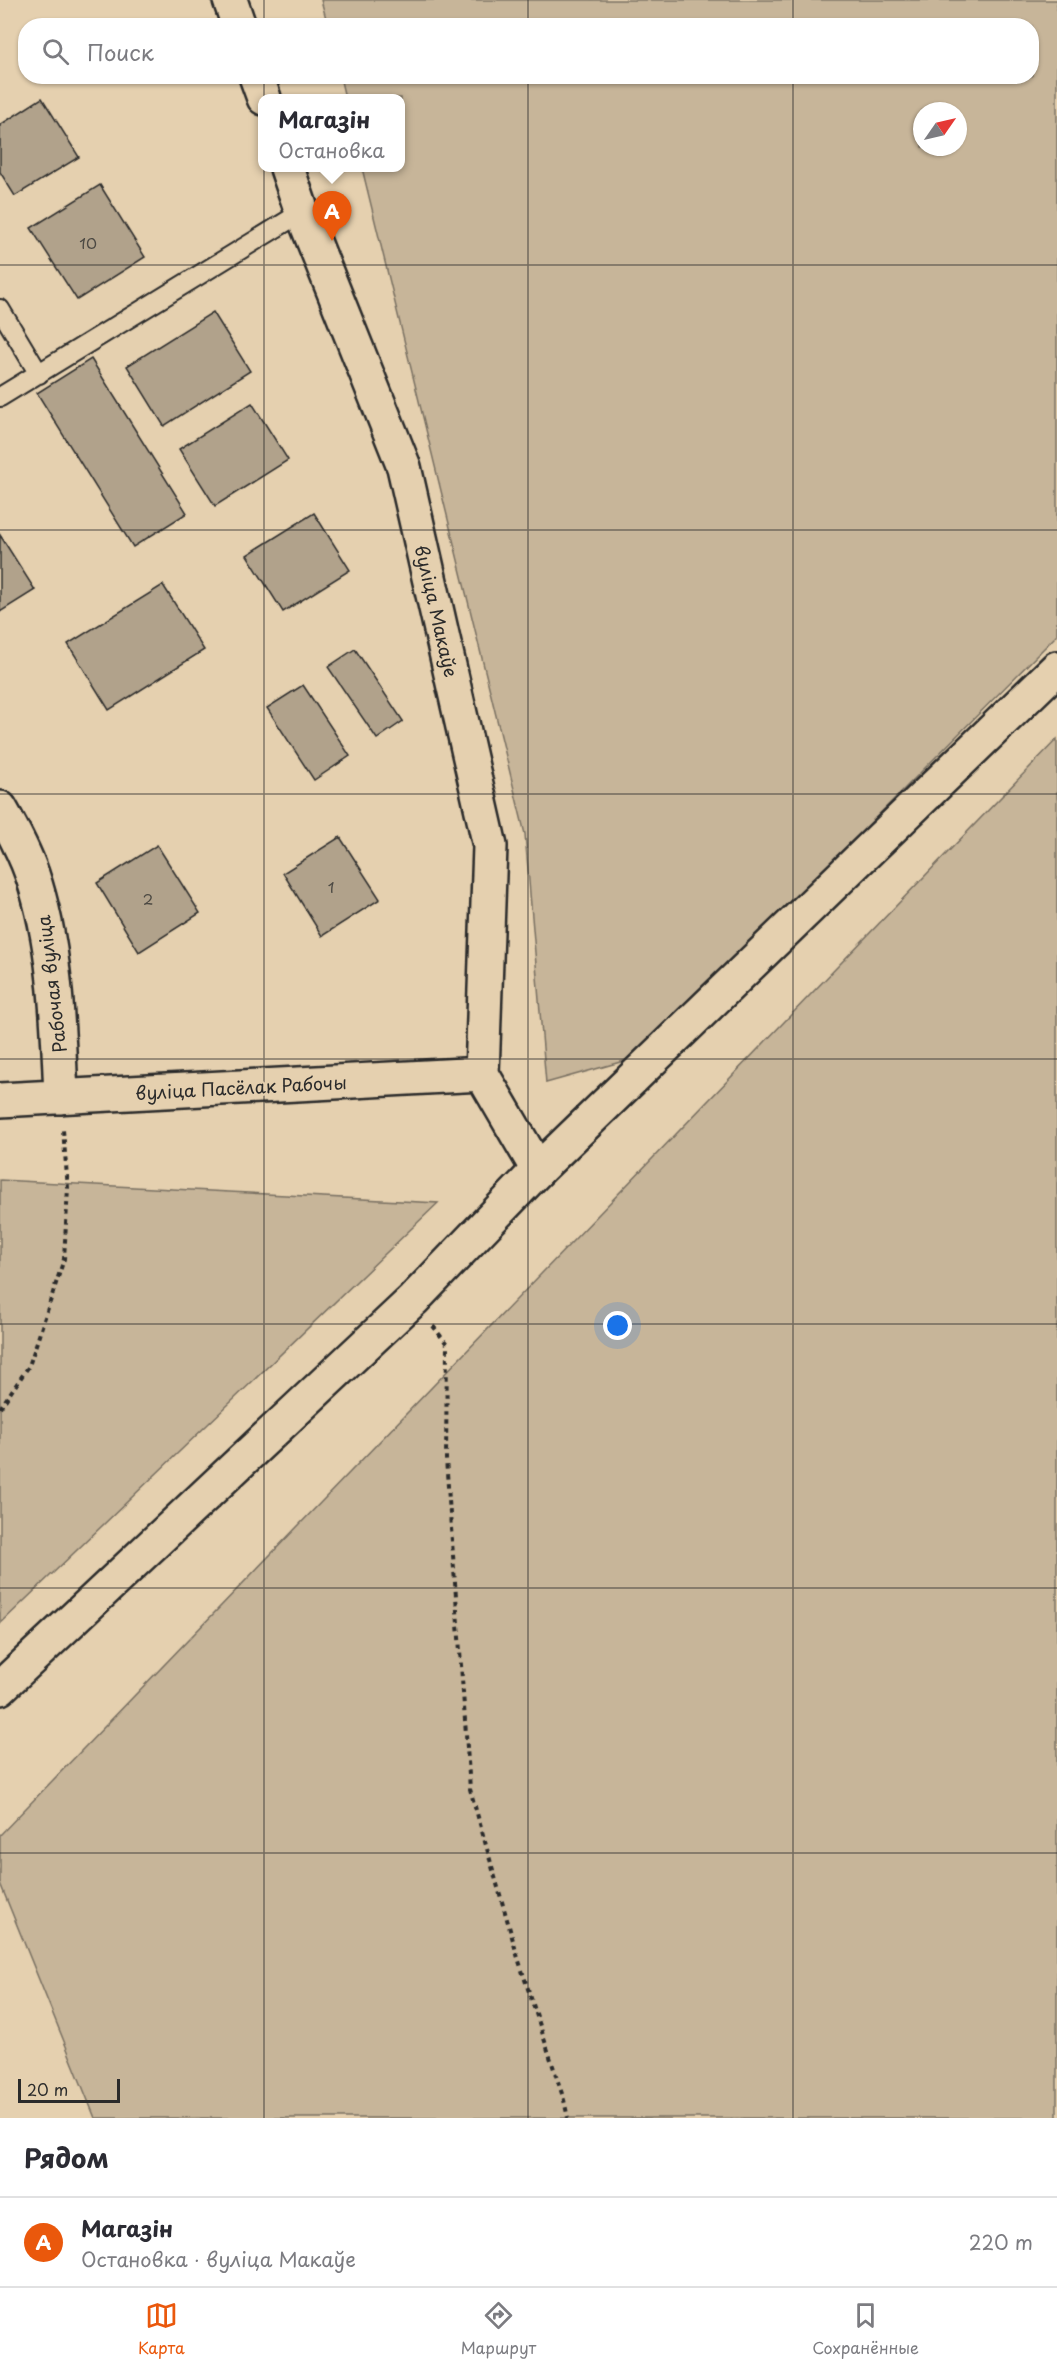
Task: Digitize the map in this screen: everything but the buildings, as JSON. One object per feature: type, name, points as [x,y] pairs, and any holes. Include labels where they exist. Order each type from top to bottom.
[{"type":"street","points":[[230,0],[236,18]]},
{"type":"street","name":"вуліца Макаўе","points":[[288,172],[302,212],[404,467],[490,846],[482,1074]]},
{"type":"street","points":[[0,1688],[413,1300],[538,1170],[1057,668]]},
{"type":"street","name":"Рабочая вуліца","points":[[0,808],[16,836],[32,873],[43,910],[56,994],[61,1097]]},
{"type":"street","points":[[482,1074],[538,1170]]},
{"type":"street","name":"вуліца Пасёлак Рабочы","points":[[0,1100],[482,1074]]},
{"type":"lane","points":[[0,397],[302,212]]},
{"type":"lane","points":[[0,309],[39,374]]},
{"type":"path","points":[[0,1408],[29,1366],[64,1259],[68,1188],[61,1097]]},
{"type":"path","points":[[413,1300],[447,1344],[446,1459],[470,1789],[518,1958],[568,2118]]},
{"type":"shaded area","points":[[321,0],[1057,0],[1057,635],[638,1057],[546,1083],[525,834],[363,172],[405,172],[405,94],[344,94],[342,84],[1039,84],[1039,18],[326,18]]},
{"type":"shaded area","points":[[1057,739],[1057,2118],[95,2118],[0,1883],[0,1835]]},
{"type":"shaded area","points":[[0,1180],[438,1203],[0,1624]]},
{"type":"place","name":"Магазін","points":[[332,241]]}]
